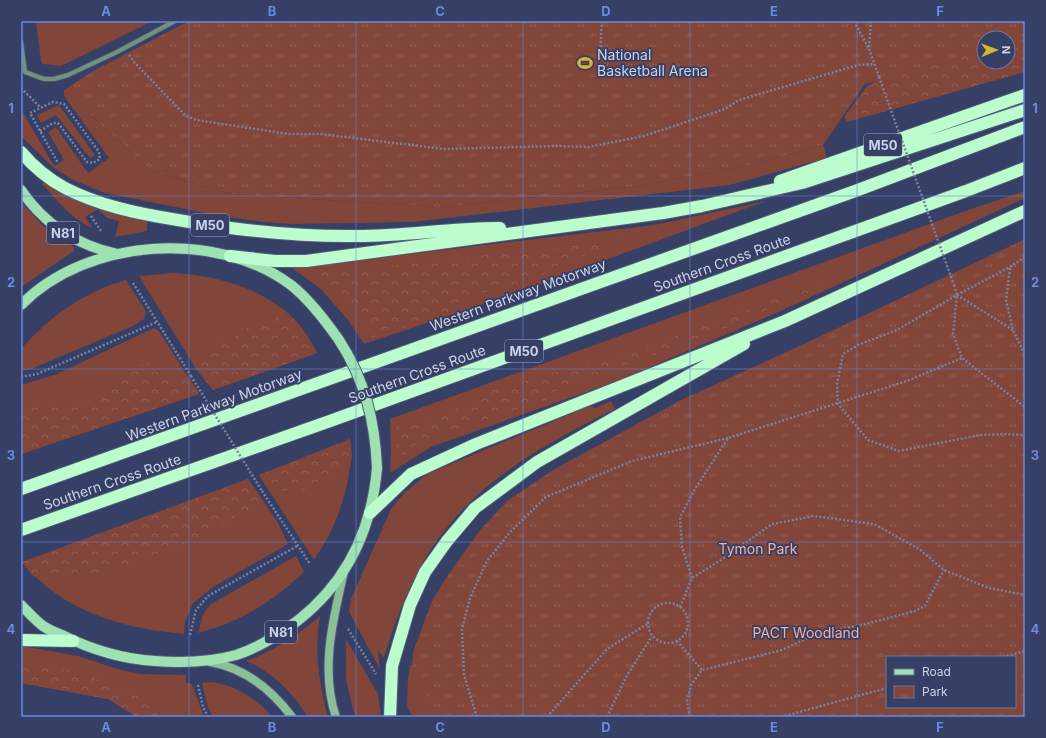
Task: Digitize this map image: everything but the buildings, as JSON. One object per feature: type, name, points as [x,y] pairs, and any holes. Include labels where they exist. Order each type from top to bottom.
[{"type":"highway","name":"M50","points":[[742,197],[800,173],[1025,95]]},
{"type":"highway","name":"M50","points":[[230,256],[275,261],[306,261],[663,213],[802,183],[1025,110]]},
{"type":"highway","name":"Western Parkway Motorway","points":[[21,489],[858,190],[1025,127]]},
{"type":"highway","name":"M50","points":[[21,152],[34,167],[64,188],[97,202],[135,212],[262,233],[360,236],[470,228],[542,229]]},
{"type":"highway","name":"Southern Cross Route","points":[[21,530],[337,419],[966,191],[1025,168]]},
{"type":"highway","points":[[370,513],[411,474],[476,444],[785,321],[1025,210]]},
{"type":"highway","points":[[390,717],[392,666],[410,605],[426,572],[447,541],[475,508],[537,462],[785,321]]},
{"type":"highway","points":[[21,640],[73,641]]},
{"type":"main road","name":"N81","points":[[21,190],[44,217],[58,230],[74,240],[104,251],[119,254]]},
{"type":"main road","name":"N81","points":[[21,305],[32,294],[77,267],[119,254],[143,250],[174,248],[230,256],[264,269],[292,286],[325,320],[339,340],[357,372],[368,401],[374,434],[377,468],[375,490],[370,513],[344,572],[320,602],[296,622],[268,641],[237,654],[199,660],[171,662],[135,660],[103,652],[73,641],[44,626],[21,606]]},
{"type":"main road","points":[[336,717],[328,675],[331,628],[344,572]]},
{"type":"main road","points":[[199,660],[221,664],[252,677],[283,705],[292,717]]},
{"type":"street","points":[[21,42],[25,72],[44,79],[54,79],[68,75],[125,48],[175,21]]},
{"type":"path","points":[[600,55],[602,21]]},
{"type":"path","points":[[854,21],[869,49],[954,285],[957,295],[953,334],[962,358],[1025,407]]},
{"type":"path","points":[[869,49],[871,21]]},
{"type":"path","points":[[125,48],[134,62],[180,110],[186,116],[196,120],[289,134],[321,134],[444,149],[558,146],[588,147],[644,136],[725,109],[739,100],[858,65],[874,64]]},
{"type":"path","points":[[21,88],[40,107]]},
{"type":"path","points":[[40,130],[52,123],[58,123],[87,162],[93,163],[100,158],[99,152],[64,104],[53,102],[30,113],[58,162]]},
{"type":"path","points":[[92,216],[101,231]]},
{"type":"path","points":[[1025,257],[1010,267],[957,295],[897,330],[858,345],[843,354],[836,384],[838,404],[868,440],[899,451],[980,435],[1025,435]]},
{"type":"path","points":[[1010,267],[1006,300],[1013,330],[1025,354]]},
{"type":"path","points":[[133,283],[262,491],[299,545],[310,564]]},
{"type":"path","points":[[957,295],[1013,330]]},
{"type":"path","points":[[21,378],[37,374],[157,322]]},
{"type":"path","points":[[477,717],[464,675],[462,629],[470,598],[487,561],[510,532],[546,497],[632,461],[728,438],[838,404],[908,381],[962,358]]},
{"type":"path","points":[[692,578],[682,547],[680,518],[695,489],[728,438]]},
{"type":"path","points":[[680,607],[692,578],[721,560],[772,524],[814,516],[874,524],[919,549],[944,570],[989,588],[1025,595]]},
{"type":"path","points":[[190,635],[196,610],[208,596],[299,545]]},
{"type":"path","points":[[690,717],[687,701],[691,685],[702,670],[782,650],[818,633],[872,622],[915,611],[925,606],[944,570]]},
{"type":"path","points":[[668,603],[680,607],[687,616],[688,628],[682,638],[677,641],[664,643],[652,636],[647,624],[651,611],[661,604],[668,603]]},
{"type":"path","points":[[547,717],[607,649],[647,624]]},
{"type":"path","points":[[348,629],[376,674]]},
{"type":"path","points":[[607,717],[626,677],[652,636]]},
{"type":"path","points":[[677,641],[702,670]]},
{"type":"path","points":[[1007,656],[1025,651]]},
{"type":"path","points":[[198,685],[203,707],[208,717]]},
{"type":"path","points":[[781,717],[886,688]]},
{"type":"green space","points":[[36,21],[151,22],[61,66],[43,64],[41,61]]},
{"type":"green space","points":[[189,21],[1025,21],[1025,37],[1016,40],[1016,30],[976,30],[976,52],[865,84],[823,145],[750,165],[639,186],[441,207],[230,194],[151,171],[64,90],[93,71]]},
{"type":"green space","points":[[1025,21],[1025,72],[847,122],[844,117],[867,86],[891,73],[976,40],[976,70],[1016,70],[1016,30],[1002,30]]},
{"type":"green space","points":[[64,90],[151,171],[230,194],[441,207],[639,186],[750,165],[823,145],[827,158],[730,185],[413,222],[293,224],[263,222],[215,215],[105,193],[73,180],[54,168],[21,136],[21,109],[55,166],[64,160],[48,132],[56,127],[88,173],[109,158],[64,96]]},
{"type":"green space","points":[[59,105],[95,155],[90,158],[56,115],[41,123],[37,115]]},
{"type":"green space","points":[[47,181],[147,219],[147,231],[115,237],[119,221],[107,218],[98,209],[85,217],[92,228],[84,224],[77,220],[59,203],[42,184]]},
{"type":"green space","points":[[1025,191],[1025,198],[781,311],[617,381],[431,447],[390,473],[390,419],[957,214]]},
{"type":"green space","points":[[766,201],[505,297],[364,344],[348,320],[321,289],[292,268],[654,225]]},
{"type":"green space","points":[[21,202],[43,226],[74,247],[74,251],[21,287]]},
{"type":"green space","points":[[624,239],[569,262],[539,277],[521,282],[513,288],[494,290],[466,298],[451,305],[447,313],[370,339],[367,326],[361,316],[336,292],[315,278],[315,272],[378,270],[406,263],[551,249]]},
{"type":"green space","name":"Tymon Park","points":[[1025,239],[1025,717],[441,717],[412,672],[413,652],[432,601],[448,575],[481,529],[507,501],[553,470],[681,400],[804,344]]},
{"type":"green space","points":[[173,273],[190,274],[224,281],[258,293],[287,312],[299,324],[317,353],[213,390],[196,369],[139,276]]},
{"type":"green space","points":[[843,278],[721,330],[555,392],[544,401],[421,440],[404,456],[397,448],[397,424],[399,418],[404,425],[415,424],[471,403],[492,390],[511,388],[533,377],[596,363],[641,349],[831,279]]},
{"type":"green space","points":[[126,280],[146,311],[144,319],[133,326],[31,369],[21,371],[21,349],[44,326],[82,298]]},
{"type":"green space","points":[[288,314],[306,334],[317,353],[213,390],[196,369],[200,363],[211,354],[212,340],[219,338],[233,339],[241,329],[249,328],[258,323],[272,322],[279,316]]},
{"type":"green space","points":[[154,328],[159,331],[199,394],[21,454],[21,385],[57,374]]},
{"type":"green space","points":[[149,363],[163,369],[171,376],[186,373],[199,394],[21,454],[21,409],[34,407],[67,407],[86,402],[109,391],[121,388],[117,376],[124,369]]},
{"type":"green space","points":[[611,401],[615,409],[556,440],[528,457],[502,475],[478,495],[455,518],[435,544],[417,573],[407,593],[384,658],[378,651],[380,669],[349,612],[351,599],[391,509],[405,492],[427,474],[590,406],[595,408]]},
{"type":"green space","points":[[350,439],[351,455],[349,471],[342,503],[330,533],[314,560],[259,475]]},
{"type":"green space","points":[[350,439],[352,456],[350,468],[335,474],[330,479],[298,492],[288,490],[271,494],[259,475]]},
{"type":"green space","points":[[248,479],[277,521],[288,544],[213,587],[193,603],[185,622],[184,634],[138,627],[116,622],[95,614],[56,594],[38,579],[22,562]]},
{"type":"green space","points":[[248,479],[261,497],[259,507],[254,513],[235,516],[223,526],[157,556],[136,562],[125,569],[107,569],[94,575],[83,570],[54,582],[33,576],[22,562]]},
{"type":"green space","points":[[296,556],[304,572],[292,583],[256,609],[229,623],[198,633],[203,614],[211,604]]},
{"type":"green space","points":[[320,616],[317,642],[318,667],[328,717],[308,717],[282,684],[265,671],[246,661],[285,642]]},
{"type":"green space","points":[[346,639],[378,694],[381,717],[355,717],[346,680]]},
{"type":"green space","points":[[21,646],[78,656],[118,669],[140,674],[186,675],[186,682],[192,684],[204,717],[132,717],[133,715],[108,699],[21,683]]},
{"type":"green space","points":[[413,652],[411,664],[441,717],[413,717],[407,706],[408,678]]},
{"type":"green space","points":[[21,661],[71,671],[108,683],[157,703],[168,717],[137,717],[108,699],[21,683]]},
{"type":"green space","points":[[212,682],[229,686],[245,694],[260,704],[272,717],[213,717],[208,707],[202,683]]},
{"type":"place","name":"National Basketball Arena","points":[[585,63]]},
{"type":"park label","name":"PACT Woodland","points":[[806,633]]}]
